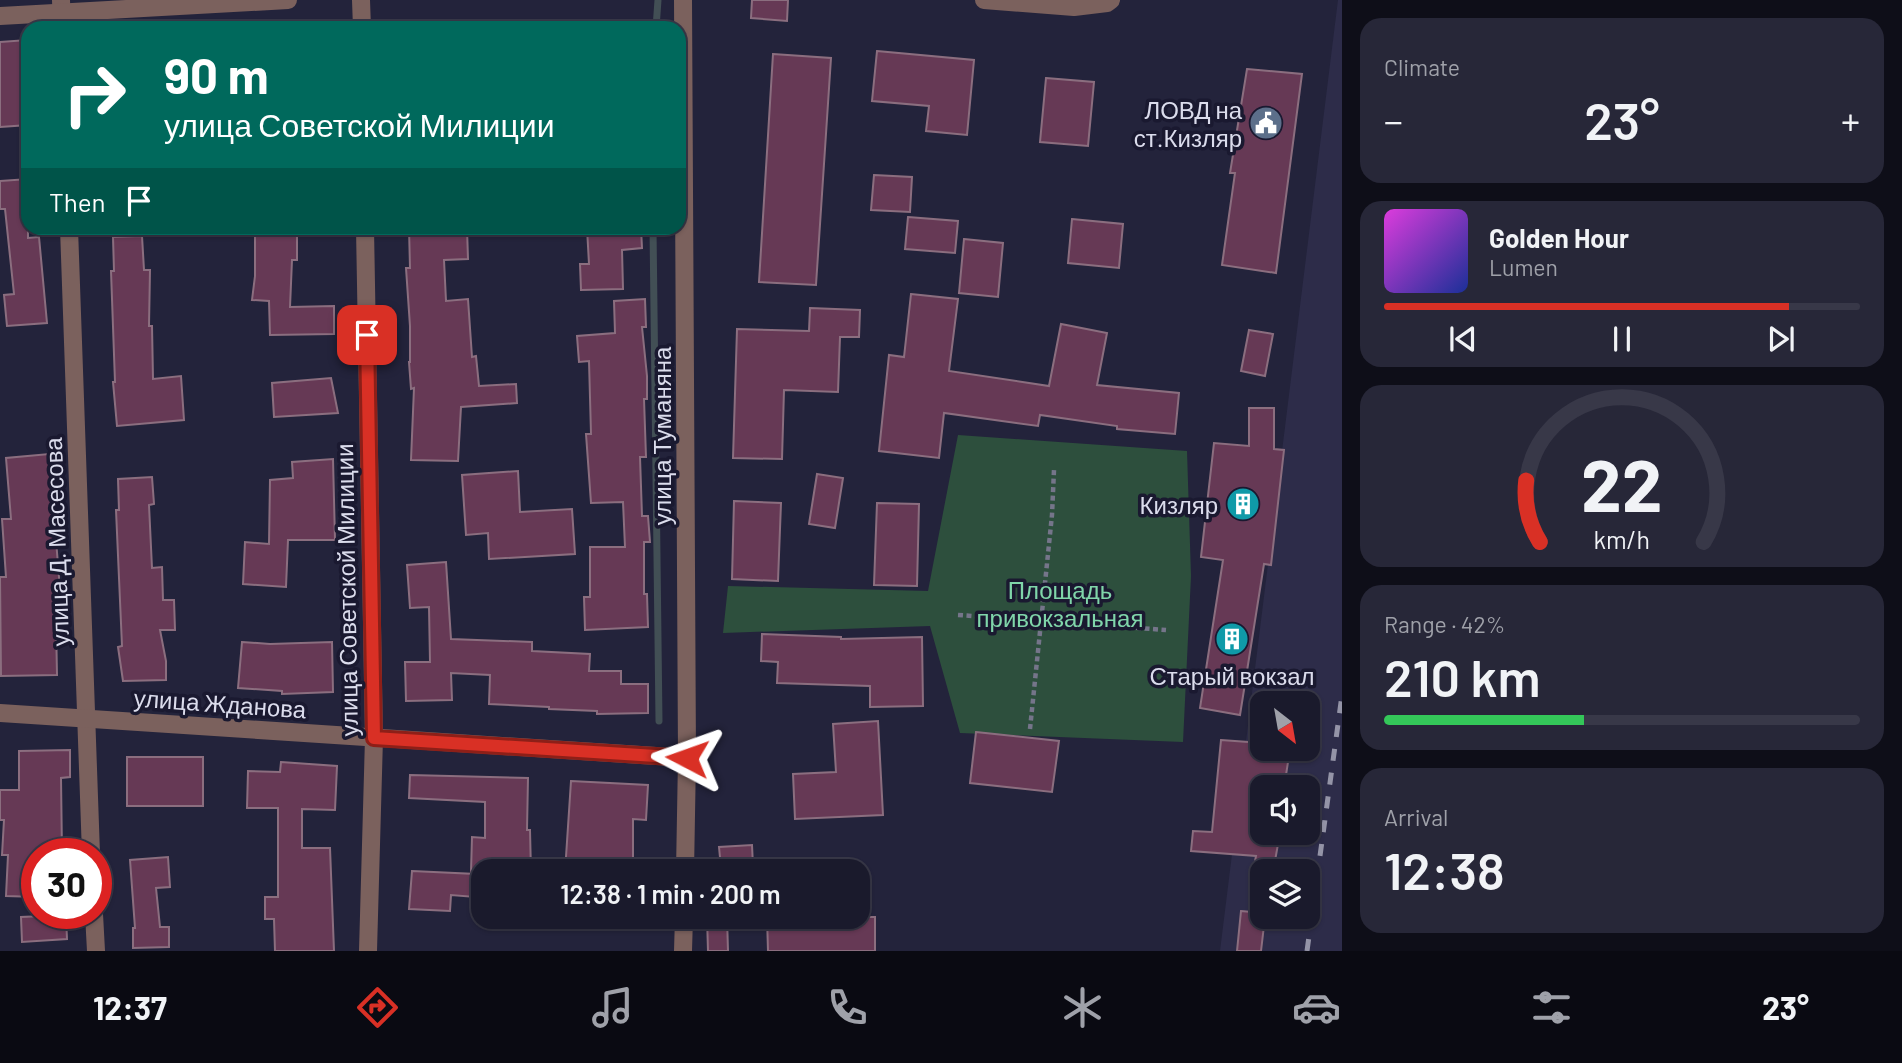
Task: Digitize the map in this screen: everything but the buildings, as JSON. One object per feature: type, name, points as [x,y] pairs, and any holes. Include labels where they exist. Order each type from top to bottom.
[{"type":"street","points":[[0,16],[288,0]]},
{"type":"street","points":[[361,0],[362,21]]},
{"type":"street","name":"улица Туманяна","points":[[683,0],[683,21]]},
{"type":"street","points":[[984,0],[1074,7],[1107,3],[1111,0]]},
{"type":"street","name":"улица Д. Масесова","points":[[69,235],[90,838]]},
{"type":"street","name":"улица Советской Милиции","points":[[365,235],[374,738],[368,951]]},
{"type":"street","name":"улица Туманяна","points":[[684,235],[685,859]]},
{"type":"street","name":"улица Жданова","points":[[0,713],[687,758]]},
{"type":"street","points":[[95,929],[96,951]]},
{"type":"street","points":[[683,951],[684,929]]},
{"type":"path","points":[[1030,729],[1054,470]]},
{"type":"path","points":[[958,615],[1166,630]]},
{"type":"shaded area","points":[[1338,0],[1342,0],[1342,951],[1220,951],[1250,709],[1250,761],[1320,761],[1320,691],[1252,691]]},
{"type":"green space","name":"Площадь привокзальная","points":[[958,435],[1187,451],[1191,576],[1183,742],[960,733],[930,626],[723,633],[728,586],[928,591]]},
{"type":"waterway","points":[[656,21],[658,0]]},
{"type":"waterway","points":[[653,235],[659,721]]},
{"type":"railway","points":[[1307,951],[1342,695]]},
{"type":"place","name":"ЛОВД на ст.Кизляр","points":[[1266,123]]},
{"type":"place","name":"Кизляр","points":[[1243,504]]},
{"type":"place","name":"Старый вокзал","points":[[1232,639]]},
{"type":"route","points":[[367,335],[374,738],[687,758]]}]
